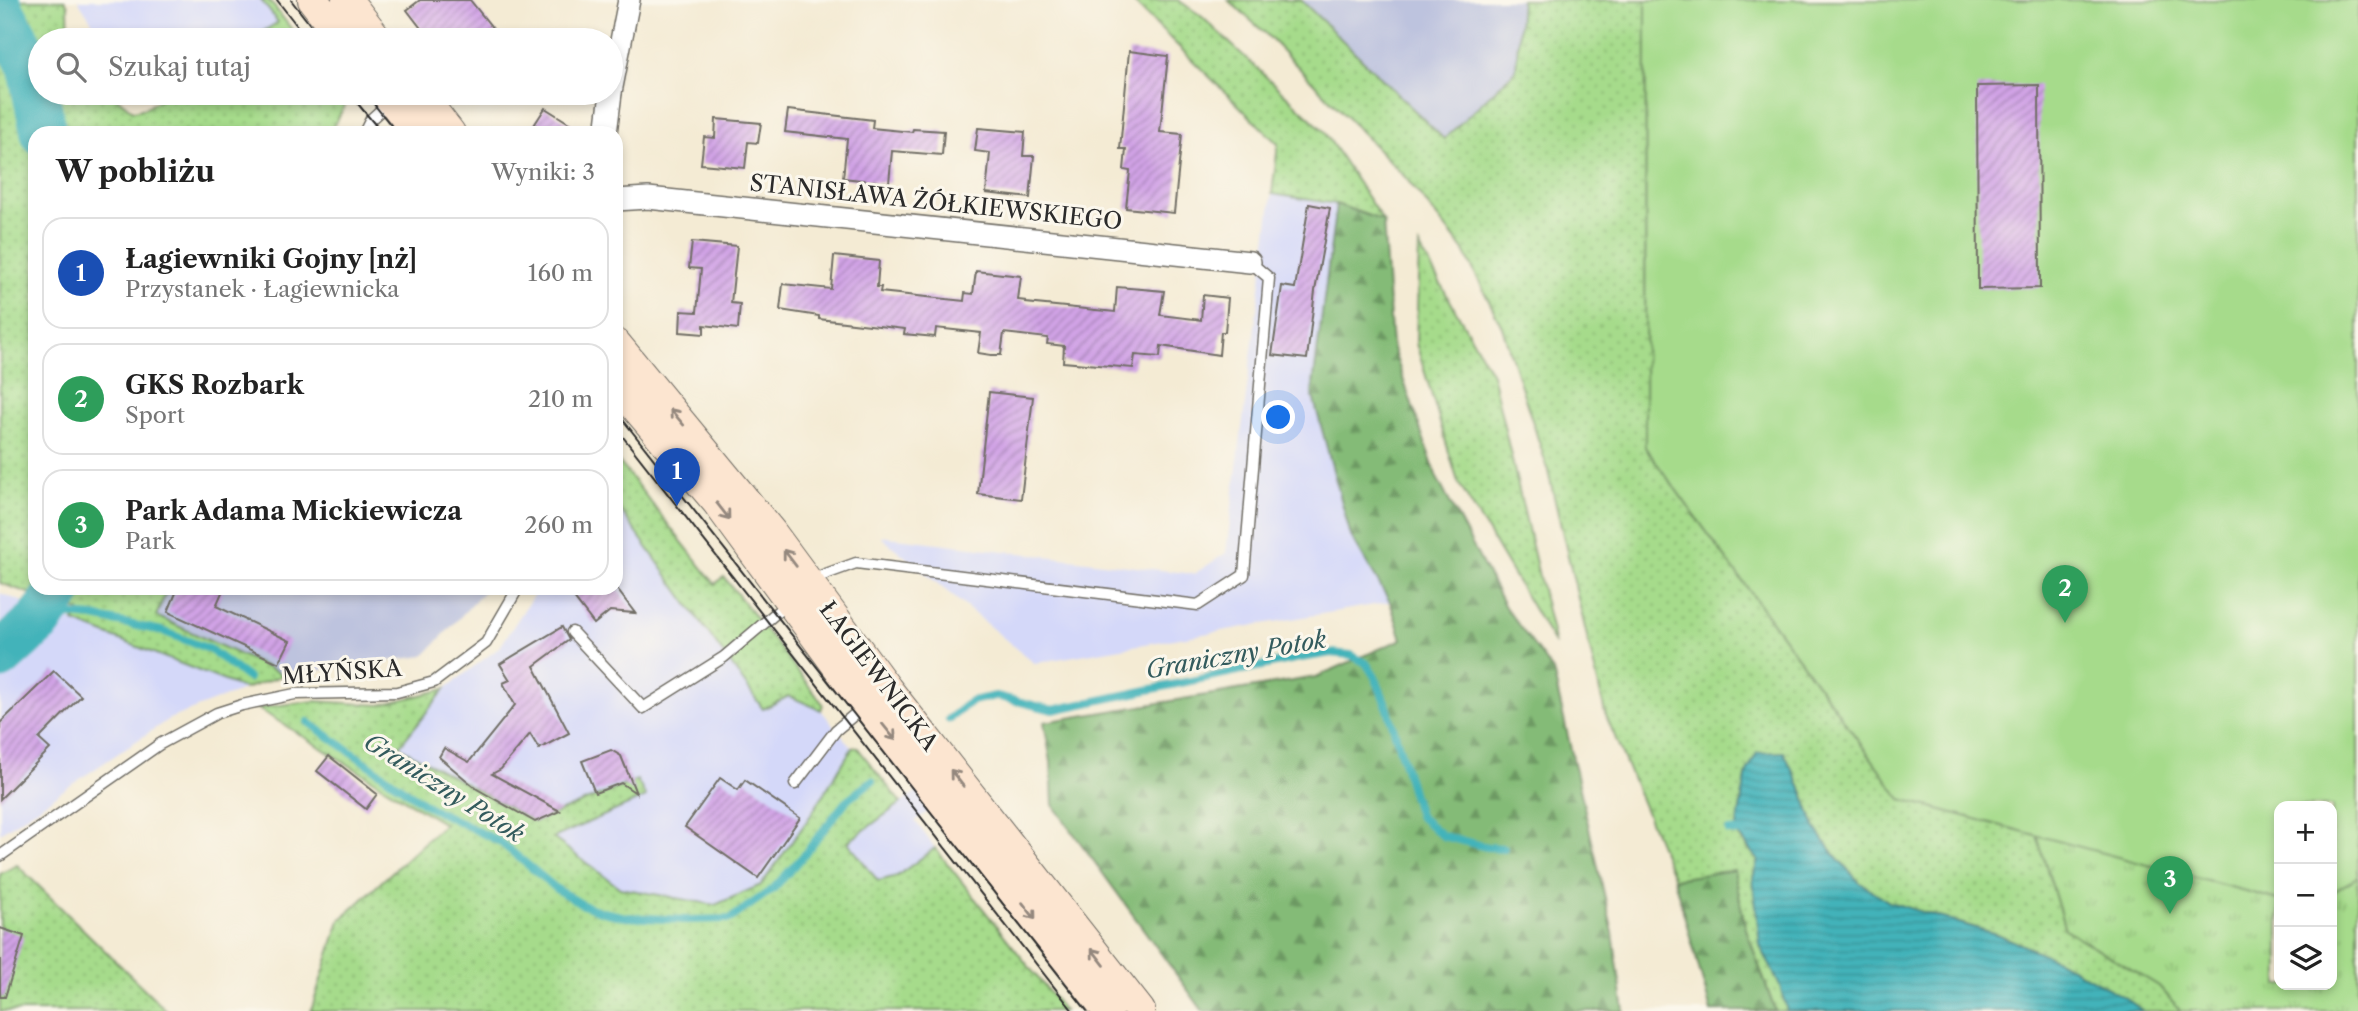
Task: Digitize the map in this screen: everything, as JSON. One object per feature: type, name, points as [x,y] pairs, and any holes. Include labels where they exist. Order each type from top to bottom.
[{"type":"main road","points":[[313,0],[335,28]]},
{"type":"main road","points":[[347,0],[369,28]]},
{"type":"main road","points":[[404,105],[414,126]]},
{"type":"main road","points":[[412,105],[441,126]]},
{"type":"main road","name":"ŁAGIEWNICKA","points":[[623,366],[717,502],[800,594],[1108,1011]]},
{"type":"main road","name":"ŁAGIEWNICKA","points":[[877,697],[1140,1011]]},
{"type":"street","points":[[623,31],[629,0]]},
{"type":"street","points":[[607,126],[610,105]]},
{"type":"street","name":"STANISŁAWA ŻÓŁKIEWSKIEGO","points":[[623,200],[648,198],[1250,262]]},
{"type":"lane","points":[[368,126],[371,119],[387,105]]},
{"type":"lane","points":[[572,632],[643,708],[724,657],[823,575],[856,563],[1198,605],[1244,575],[1269,278],[1250,262]]},
{"type":"lane","name":"MŁYŃSKA","points":[[0,856],[160,744],[217,713],[295,694],[397,692],[434,682],[486,643],[514,595]]},
{"type":"lane","points":[[795,784],[836,730],[877,697]]},
{"type":"shaded area","points":[[78,0],[261,0],[279,22],[269,28],[96,28]]},
{"type":"shaded area","points":[[1301,0],[1521,0],[1516,70],[1444,139]]},
{"type":"shaded area","points":[[1272,194],[1336,204],[1312,393],[1351,536],[1391,602],[1034,663],[880,536],[1194,574],[1226,553]]},
{"type":"shaded area","points":[[623,514],[764,709],[789,696],[821,710],[852,748],[809,818],[761,885],[715,905],[620,888],[552,838],[646,797],[637,780],[535,822],[399,746],[445,689],[500,647],[533,595],[623,595]]},
{"type":"shaded area","points":[[0,593],[245,689],[169,719],[0,833]]},
{"type":"shaded area","points":[[165,595],[481,595],[424,656],[284,675],[156,616]]},
{"type":"shaded area","points":[[923,787],[937,805],[915,821],[935,848],[897,876],[879,882],[848,842]]},
{"type":"green space","points":[[0,0],[65,0],[68,6],[69,28],[28,28],[28,105],[126,105],[133,111],[151,105],[345,105],[334,126],[28,126],[28,593],[0,583]]},
{"type":"green space","points":[[261,0],[269,0],[291,28],[269,28],[278,22]]},
{"type":"green space","points":[[1131,0],[1178,0],[1200,15],[1323,130],[1383,221],[1336,204],[1272,194],[1278,144]]},
{"type":"green space","points":[[1228,0],[1301,0],[1444,139],[1516,70],[1521,0],[1646,0],[1645,447],[1901,799],[2037,835],[2065,929],[2159,986],[2181,1011],[2143,1011],[2124,997],[2057,960],[2000,935],[1889,902],[1859,882],[1832,852],[1815,827],[1784,753],[1747,772],[1736,831],[1758,860],[1753,878],[1760,945],[1780,986],[1787,1011],[1775,1011],[1745,926],[1734,871],[1674,879],[1605,713],[1547,467],[1502,327],[1463,249],[1405,177],[1266,34]]},
{"type":"green space","points":[[1646,0],[2358,0],[2358,876],[2337,890],[2337,801],[2274,801],[2274,899],[1901,799],[1645,447]]},
{"type":"green space","points":[[1336,204],[1383,221],[1392,346],[1437,478],[1505,607],[1553,671],[1613,933],[1624,1011],[1203,1011],[1053,805],[1051,762],[1044,722],[1316,677],[1402,639],[1390,602],[1351,536],[1312,393]]},
{"type":"green space","points":[[1419,246],[1492,374],[1555,645],[1458,482],[1416,343]]},
{"type":"green space","points":[[623,467],[715,584],[724,577],[823,704],[821,710],[789,696],[763,709],[623,514]]},
{"type":"green space","points":[[34,595],[165,595],[156,616],[284,675],[245,689],[74,622],[80,611]]},
{"type":"green space","points":[[445,689],[399,747],[535,822],[637,780],[646,797],[553,838],[620,888],[715,905],[761,885],[809,818],[852,748],[857,747],[901,803],[848,842],[878,881],[897,876],[935,848],[1064,1011],[311,1011],[340,920],[444,824],[257,708],[314,701],[380,705]]},
{"type":"green space","points":[[2037,835],[2274,899],[2274,990],[2337,990],[2337,890],[2358,876],[2358,1011],[2181,1011],[2159,986],[2065,929]]},
{"type":"green space","points":[[17,865],[167,1011],[0,1011],[0,874]]},
{"type":"green space","points":[[1734,870],[1745,926],[1775,1011],[1711,1011],[1674,879]]},
{"type":"water","points":[[1784,752],[1815,827],[1832,852],[1859,882],[1889,902],[1999,935],[2057,960],[2124,997],[2143,1011],[1787,1011],[1780,986],[1760,945],[1753,878],[1758,860],[1736,831],[1747,772],[1757,753]]},
{"type":"building","points":[[420,0],[470,0],[492,28],[421,28],[407,10]]},
{"type":"building","points":[[1129,51],[1168,56],[1160,132],[1182,134],[1174,213],[1126,208],[1130,171],[1124,170],[1126,149],[1120,149]]},
{"type":"building","points":[[2039,85],[2040,288],[1978,289],[1977,86]]},
{"type":"building","points":[[545,108],[574,126],[533,126]]},
{"type":"building","points":[[788,110],[873,120],[872,128],[912,132],[913,129],[944,131],[942,155],[892,151],[889,183],[843,178],[847,139],[785,132]]},
{"type":"building","points":[[716,119],[761,123],[758,143],[748,142],[745,168],[701,164],[704,137],[715,138]]},
{"type":"building","points":[[978,128],[1025,132],[1023,156],[1034,156],[1030,198],[986,193],[990,153],[975,151]]},
{"type":"building","points":[[1309,204],[1330,208],[1315,291],[1307,359],[1272,355],[1282,286],[1295,288]]},
{"type":"building","points":[[692,242],[737,246],[731,303],[740,304],[738,329],[704,325],[704,334],[680,332],[681,311],[697,312],[701,269],[689,268]]},
{"type":"building","points":[[834,256],[879,261],[877,287],[881,287],[880,292],[964,301],[965,293],[973,294],[976,271],[1021,276],[1018,300],[1026,303],[1115,312],[1117,287],[1164,291],[1160,315],[1201,320],[1203,295],[1228,298],[1225,332],[1221,332],[1219,355],[1161,346],[1160,357],[1135,355],[1133,368],[1063,362],[1064,346],[1047,344],[1048,338],[1004,333],[1001,355],[991,355],[978,353],[981,333],[936,328],[935,337],[904,334],[905,329],[819,319],[819,316],[780,310],[783,284],[831,289]]},
{"type":"building","points":[[989,392],[1033,397],[1021,499],[978,494]]},
{"type":"building","points":[[175,595],[221,595],[216,606],[290,641],[279,663],[168,612]]},
{"type":"building","points":[[577,595],[621,595],[635,613],[610,611],[594,624],[574,598]]},
{"type":"building","points":[[562,627],[569,640],[534,666],[569,733],[539,749],[530,734],[501,769],[492,774],[560,811],[535,822],[477,789],[439,757],[444,748],[469,762],[515,705],[503,683],[510,680],[500,664]]},
{"type":"building","points":[[54,671],[81,696],[39,739],[50,749],[0,799],[0,723]]},
{"type":"building","points":[[611,750],[621,756],[636,793],[621,783],[595,793],[582,761]]},
{"type":"building","points":[[329,756],[377,794],[366,809],[317,771]]},
{"type":"building","points":[[720,778],[738,790],[745,780],[800,818],[758,878],[685,827]]},
{"type":"building","points":[[0,928],[24,936],[5,997],[0,997]]},
{"type":"waterway","points":[[0,9],[28,62]]},
{"type":"waterway","points":[[38,105],[43,126]]},
{"type":"waterway","points":[[0,656],[40,620],[56,595]]},
{"type":"waterway","name":"Graniczny Potok","points":[[40,620],[70,615],[94,617],[162,631],[209,649],[248,678]]},
{"type":"waterway","name":"Graniczny Potok","points":[[949,719],[971,701],[996,696],[1053,710],[1295,659],[1331,653],[1351,655],[1366,663],[1375,677],[1388,709],[1419,816],[1443,836],[1487,847],[1504,848]]},
{"type":"waterway","name":"Graniczny Potok","points":[[308,722],[429,807],[500,842],[558,890],[583,905],[626,917],[730,919],[773,889],[847,800],[872,781]]},
{"type":"waterway","name":"Graniczny Potok","points":[[1729,831],[1744,833]]},
{"type":"tram line","points":[[277,0],[299,28]]},
{"type":"tram line","points":[[291,0],[313,28]]},
{"type":"tram line","points":[[359,105],[376,126]]},
{"type":"tram line","points":[[375,105],[391,126]]},
{"type":"tram line","points":[[623,420],[1087,1011]]},
{"type":"tram line","points":[[623,437],[1073,1011]]},
{"type":"place","name":"Łagiewniki Gojny [nż]","points":[[677,506]]},
{"type":"place","name":"GKS Rozbark","points":[[2065,623]]},
{"type":"place","name":"Park Adama Mickiewicza","points":[[2170,914]]}]
